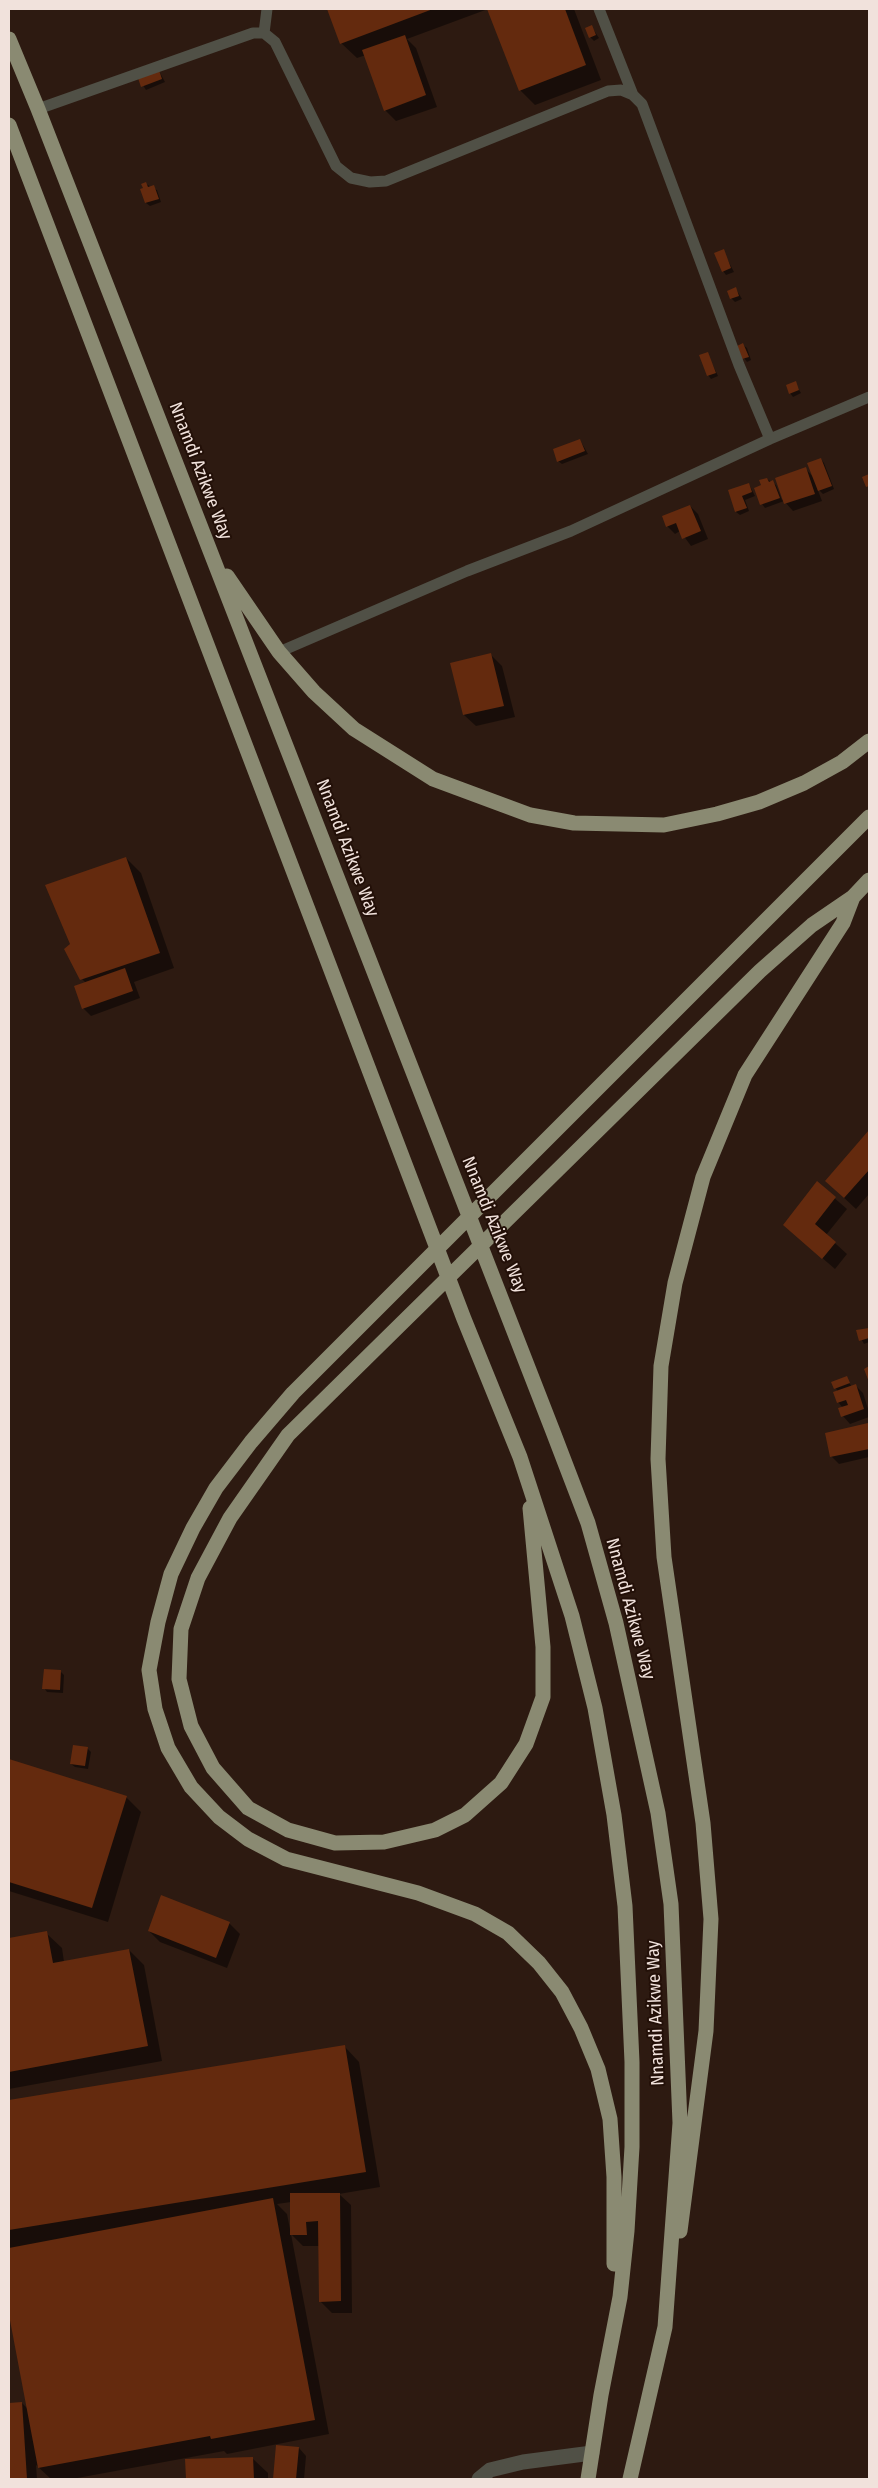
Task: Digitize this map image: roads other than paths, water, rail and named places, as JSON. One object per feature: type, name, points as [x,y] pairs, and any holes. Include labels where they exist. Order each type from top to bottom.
[{"type":"highway","name":"Nnamdi Azikwe Way","points":[[9,39],[501,1295],[588,1524],[616,1623],[658,1813],[671,1904],[680,2123],[665,2327],[630,2479]]},
{"type":"highway","name":"Nnamdi Azikwe Way","points":[[9,125],[464,1319],[520,1457],[572,1616],[595,1708],[614,1815],[625,1906],[632,2052],[632,2147],[627,2231],[620,2297],[601,2395],[588,2479]]},
{"type":"highway","points":[[211,553],[279,652],[314,692],[354,729],[433,779],[530,815],[574,822],[664,825],[717,814],[759,802],[804,783],[842,762],[869,741]]},
{"type":"highway","points":[[601,2395],[615,2254],[614,2177],[610,2119],[598,2069],[581,2028],[562,1992],[539,1963],[508,1933],[475,1914],[418,1894],[286,1859],[241,1834],[219,1817],[191,1787],[168,1748],[155,1709],[149,1670],[158,1622],[171,1574],[193,1528],[216,1488],[251,1442],[293,1393],[869,817]]},
{"type":"highway","points":[[520,1457],[534,1543],[543,1647],[543,1697],[526,1744],[501,1783],[458,1819],[436,1830],[384,1842],[334,1843],[288,1830],[248,1808],[213,1768],[191,1726],[179,1679],[181,1629],[198,1578],[230,1518],[295,1428],[760,971],[812,925],[853,897],[869,880]]},
{"type":"highway","points":[[665,2327],[687,2193],[706,2031],[711,1919],[703,1823],[664,1557],[658,1459],[661,1366],[674,1284],[703,1177],[745,1075],[843,924],[853,897]]},
{"type":"street","points":[[479,2479],[490,2470],[523,2462],[592,2453]]},
{"type":"lane","points":[[264,33],[267,9]]},
{"type":"lane","points":[[599,9],[632,95]]},
{"type":"lane","points":[[38,109],[244,36],[264,33],[275,42],[336,166],[351,178],[370,182],[386,181],[608,91],[621,90],[632,95],[642,104],[739,365],[770,439]]},
{"type":"lane","points":[[279,652],[468,571],[570,531],[770,439],[869,397]]}]
